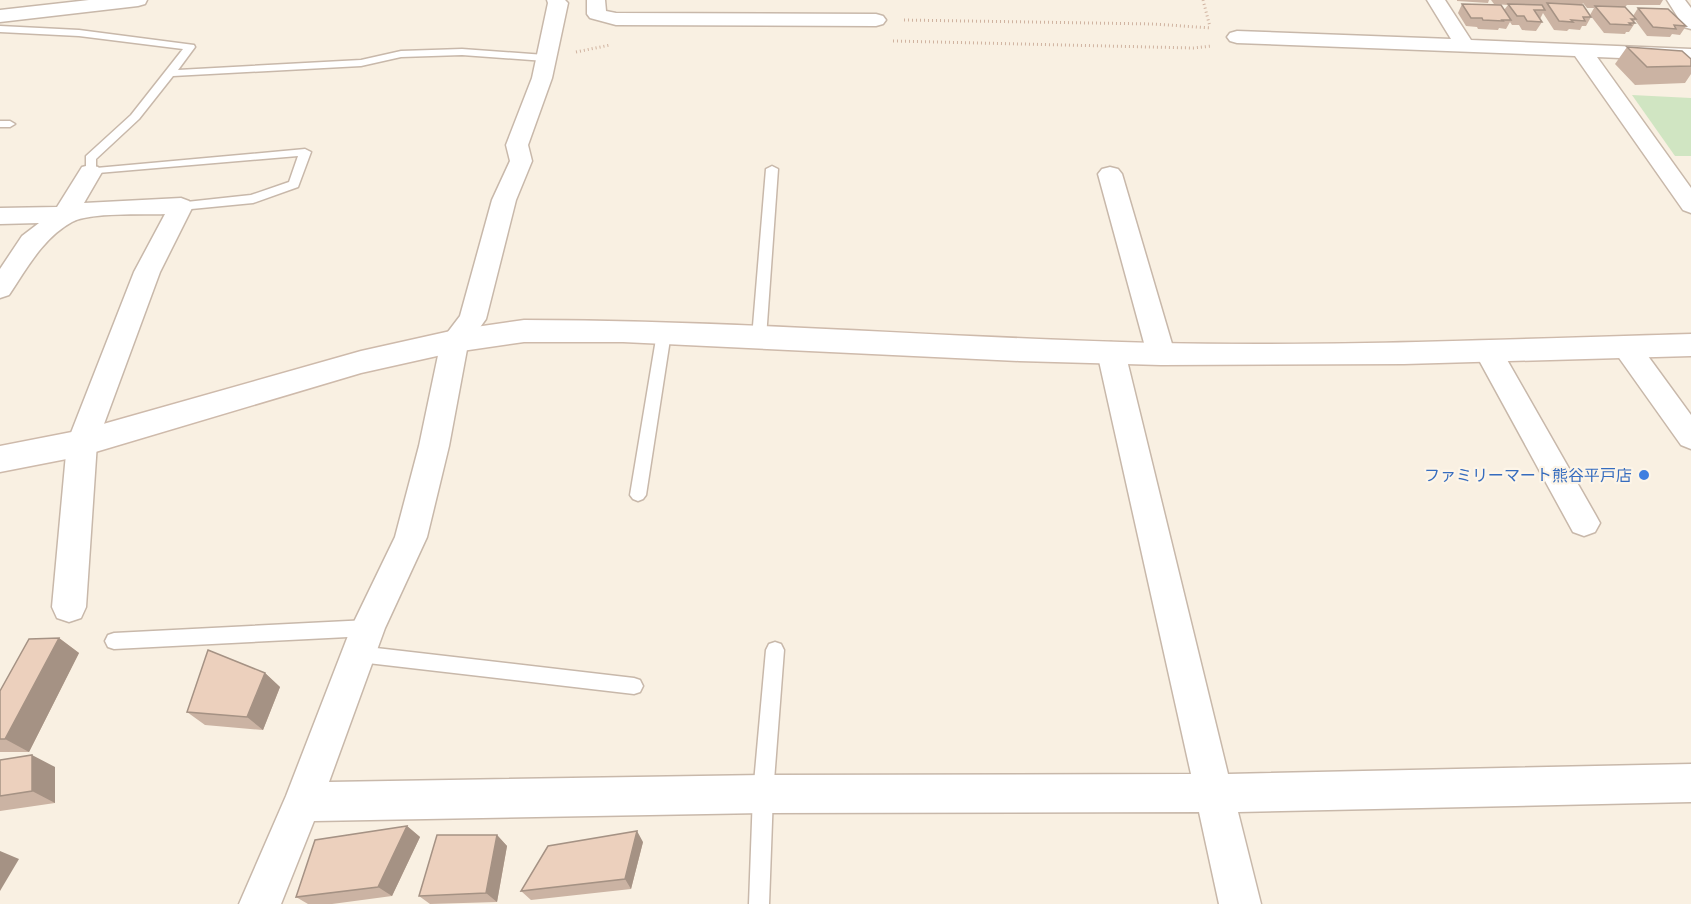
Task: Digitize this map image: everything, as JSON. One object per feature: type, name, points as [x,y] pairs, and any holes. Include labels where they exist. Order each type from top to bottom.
[{"type":"street","points":[[0,16],[138,0]]},
{"type":"street","points":[[260,904],[303,802],[364,641],[411,537],[434,446],[455,341],[473,319],[504,200],[521,161],[517,145],[542,78],[558,3],[556,0]]},
{"type":"street","points":[[596,0],[597,14],[616,19],[677,9],[876,20]]},
{"type":"street","points":[[1436,0],[1464,45]]},
{"type":"street","points":[[1676,0],[1691,23]]},
{"type":"street","points":[[1237,37],[1691,55]]},
{"type":"street","points":[[1581,50],[1691,206]]},
{"type":"street","points":[[1664,166],[1691,167]]},
{"type":"street","points":[[0,289],[31,242],[65,215],[90,172]]},
{"type":"street","points":[[1110,174],[1161,354]]},
{"type":"street","points":[[0,216],[65,215],[93,209],[181,206],[147,272],[82,443],[69,607]]},
{"type":"street","points":[[0,459],[82,443],[362,362],[455,341],[524,331],[664,333],[1161,354],[1488,351],[1691,345]]},
{"type":"street","points":[[1627,348],[1691,437]]},
{"type":"street","points":[[1488,351],[1584,523]]},
{"type":"street","points":[[1111,352],[1240,904]]},
{"type":"street","points":[[303,802],[763,794],[1213,793],[1691,783]]},
{"type":"lane","points":[[0,29],[79,33],[190,47],[135,117],[90,158],[90,172],[305,152],[294,184],[253,199],[181,206]]},
{"type":"lane","points":[[171,73],[361,63],[401,54],[462,52],[545,58]]},
{"type":"lane","points":[[759,338],[772,169]]},
{"type":"lane","points":[[638,495],[664,333]]},
{"type":"lane","points":[[114,641],[364,641],[634,686]]},
{"type":"lane","points":[[759,904],[763,794],[775,650]]},
{"type":"path","points":[[876,20],[1154,24],[1210,28],[1203,0]]},
{"type":"green space","points":[[1632,95],[1691,98],[1691,156],[1675,156]]},
{"type":"building","points":[[1547,3],[1583,5],[1591,17],[1583,17],[1585,21],[1559,21]]},
{"type":"building","points":[[1462,4],[1501,5],[1511,20],[1471,18]]},
{"type":"building","points":[[1508,4],[1542,5],[1545,10],[1534,10],[1542,22],[1527,21],[1524,16],[1517,16]]},
{"type":"building","points":[[1595,6],[1625,7],[1636,19],[1631,19],[1635,23],[1629,23],[1631,25],[1610,24]]},
{"type":"building","points":[[1638,8],[1668,9],[1686,26],[1674,25],[1676,29],[1653,27]]},
{"type":"building","points":[[1627,47],[1682,51],[1691,59],[1691,66],[1647,67]]},
{"type":"building","points":[[59,638],[5,739],[0,739],[0,691],[29,639]]},
{"type":"building","points":[[208,650],[265,673],[247,717],[187,712]]},
{"type":"building","points":[[32,755],[32,791],[0,796],[0,760]]},
{"type":"building","points":[[407,826],[378,887],[296,897],[315,840]]},
{"type":"building","points":[[637,831],[625,879],[521,891],[548,846]]},
{"type":"building","points":[[437,835],[497,835],[486,893],[419,896]]},
{"type":"place","name":"ファミリーマート熊谷平戸店","points":[[1644,475]]}]
